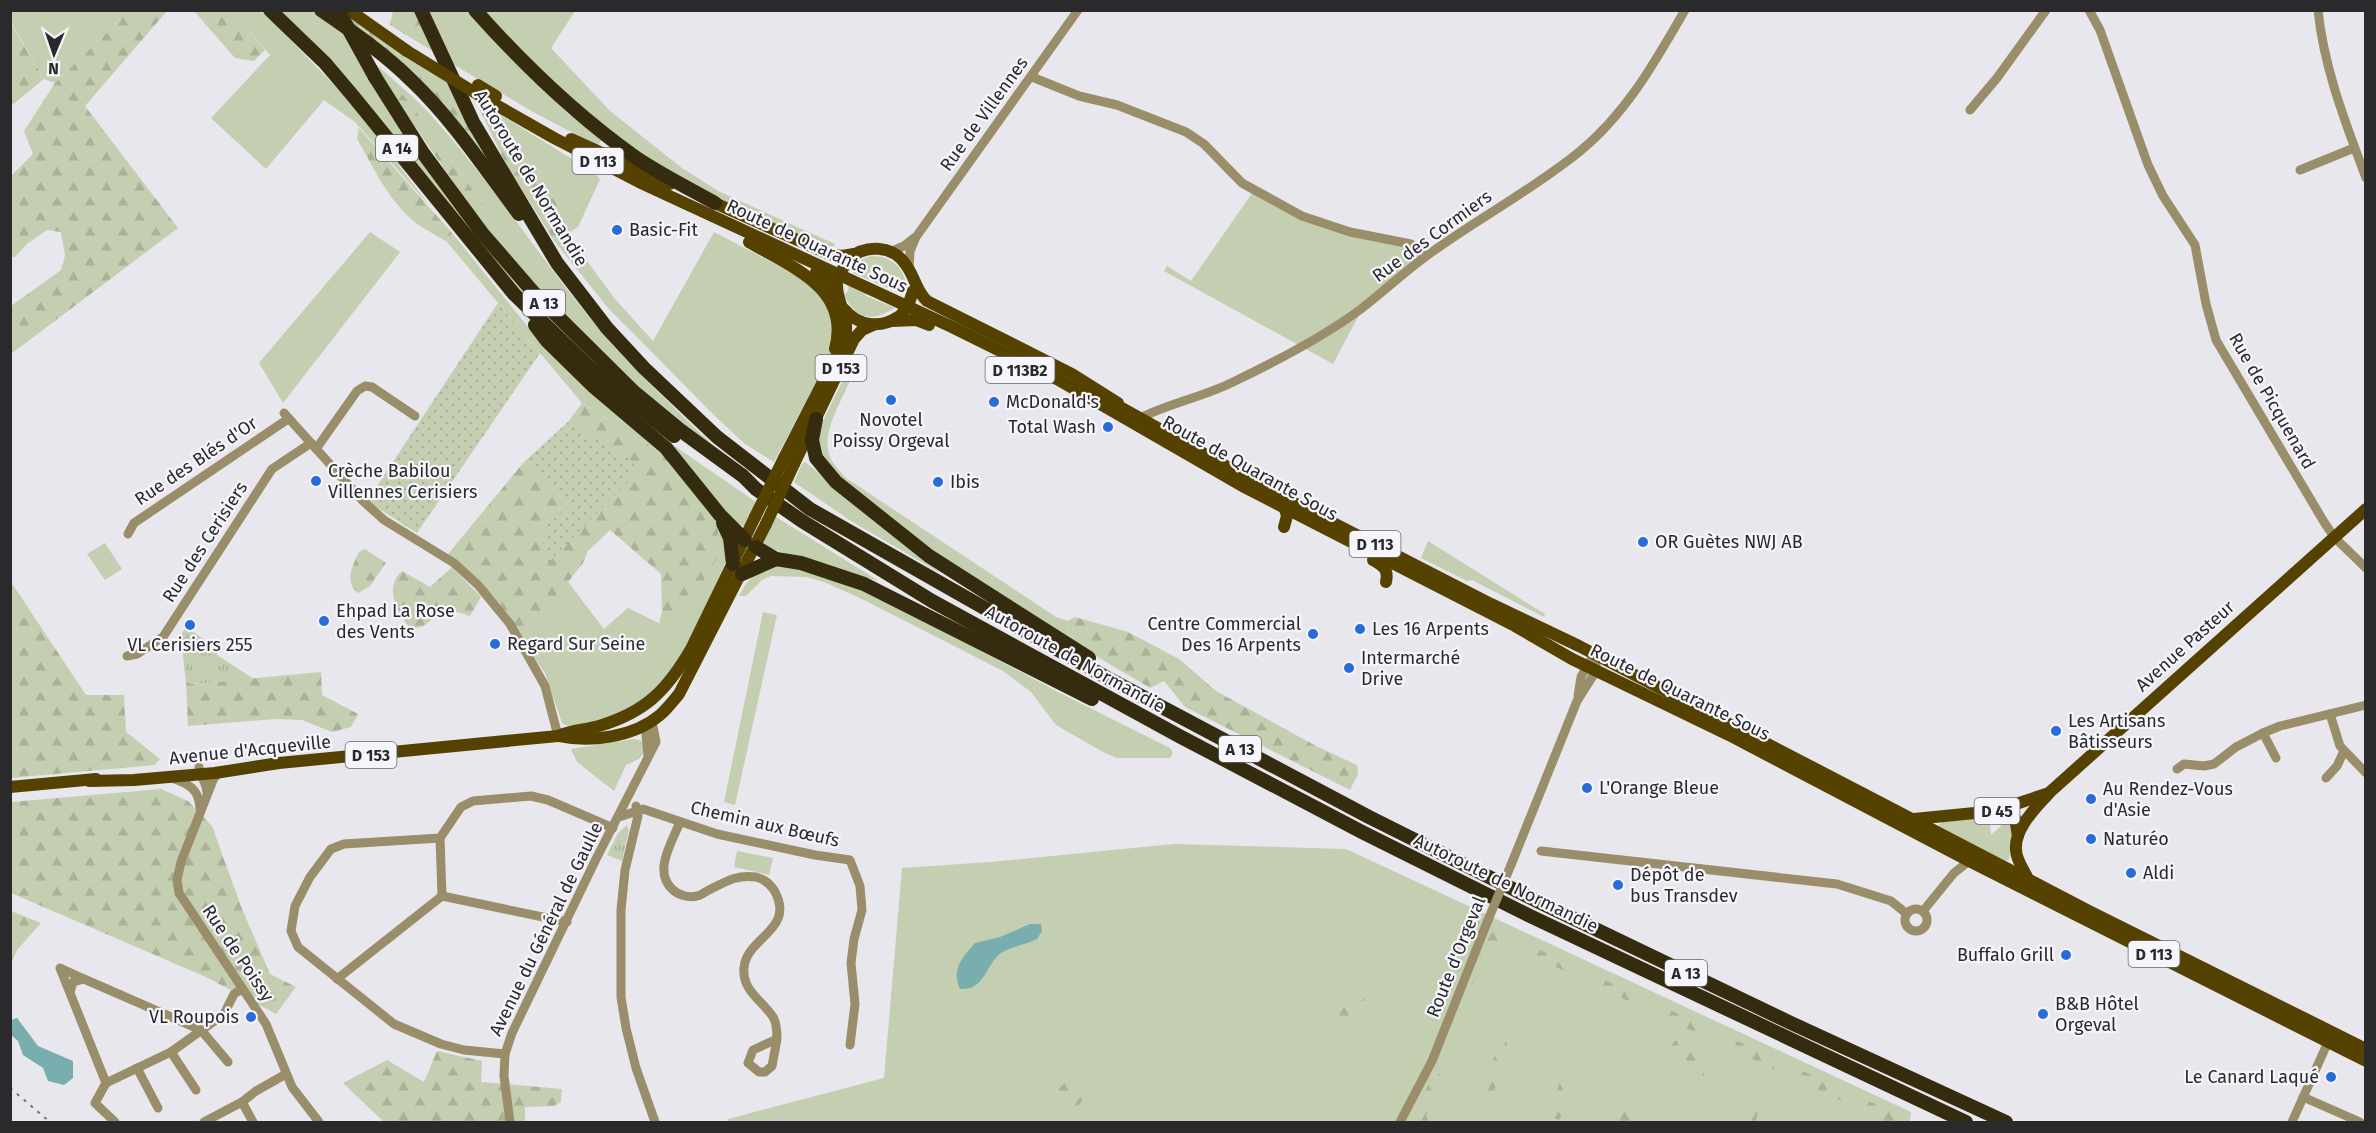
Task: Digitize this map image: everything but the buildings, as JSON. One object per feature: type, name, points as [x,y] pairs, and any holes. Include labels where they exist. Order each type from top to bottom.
[{"type":"highway","name":"A 14","points":[[270,10],[325,63],[514,294],[562,342],[618,393],[739,482],[756,489]]},
{"type":"highway","points":[[321,10],[358,35],[412,80],[438,108],[557,263]]},
{"type":"highway","name":"Autoroute de Normandie","points":[[338,10],[375,77],[430,162],[482,233],[534,293],[634,392],[680,430],[743,476],[756,489],[802,521],[932,601],[1181,737],[1541,922],[1966,1122]]},
{"type":"highway","name":"Autoroute de Normandie","points":[[421,10],[473,122],[557,263],[607,328],[644,368],[700,422],[752,466],[810,509],[1111,680],[1369,817],[1791,1023],[2006,1122]]},
{"type":"highway","points":[[475,10],[534,72],[607,135],[654,169],[715,203]]},
{"type":"highway","points":[[514,294],[521,309],[548,341],[594,387],[666,448],[720,515],[750,543],[776,559],[801,563],[864,584],[1160,734],[1181,737]]},
{"type":"highway","points":[[816,419],[812,440],[816,458],[836,482],[929,556],[1103,666],[1111,680]]},
{"type":"highway","points":[[720,515],[730,538],[738,569],[776,559]]},
{"type":"main road","name":"Route de Quarante Sous","points":[[349,10],[480,91],[494,104],[639,182],[952,327],[1057,379],[1269,490],[1596,655],[1913,819],[1939,842],[2007,867],[2187,961],[2366,1049]]},
{"type":"main road","name":"Route de Quarante Sous","points":[[362,10],[410,47]]},
{"type":"main road","name":"D 113","points":[[480,91],[560,133]]},
{"type":"main road","points":[[494,104],[585,162],[822,275],[837,287],[843,308],[856,320],[873,325],[896,318],[909,304],[913,291],[911,274]]},
{"type":"main road","name":"Route de Quarante Sous","points":[[560,133],[642,178],[956,323],[1142,417],[1152,429],[1285,509],[1515,626],[1591,668],[1704,722],[1939,842],[1969,861],[2366,1061]]},
{"type":"main road","points":[[560,133],[637,170],[829,254],[850,258],[873,248],[890,252],[901,259],[920,294],[931,304],[1072,374],[1142,417]]},
{"type":"main road","points":[[749,242],[813,280],[831,302],[838,334],[836,348],[824,378]]},
{"type":"main road","points":[[837,287],[850,258]]},
{"type":"main road","name":"D 153","points":[[558,736],[572,739],[618,735],[647,724],[661,715],[680,694],[789,461],[824,378],[845,339],[847,322],[843,308]]},
{"type":"main road","name":"D 113B2","points":[[896,318],[922,322],[1152,429]]},
{"type":"main road","name":"D 153","points":[[789,461],[816,419],[854,339],[862,330],[873,325]]},
{"type":"main road","points":[[1284,527],[1287,516],[1285,509]]},
{"type":"main road","name":"Avenue Pasteur","points":[[2016,850],[2018,836],[2024,825],[2050,792],[2366,509]]},
{"type":"main road","points":[[1372,554],[1372,559],[1384,566],[1387,572],[1386,582]]},
{"type":"main road","name":"D 153","points":[[647,724],[647,711],[668,692],[672,679],[738,569]]},
{"type":"main road","name":"D 153","points":[[558,736],[571,730],[597,727],[634,713],[672,679]]},
{"type":"main road","points":[[634,713],[647,724]]},
{"type":"main road","name":"Avenue d'Acqueville","points":[[89,781],[169,777],[195,769],[218,773],[279,763],[558,736]]},
{"type":"main road","name":"D 153","points":[[10,786],[89,781],[113,775],[242,763],[279,763]]},
{"type":"main road","name":"D 45","points":[[1913,819],[1995,811],[2050,792]]},
{"type":"main road","name":"D 45","points":[[1995,811],[2015,818],[2018,836]]},
{"type":"main road","points":[[1941,817],[1939,842],[2000,869],[2007,867]]},
{"type":"main road","name":"D 45","points":[[2007,867],[2016,850]]},
{"type":"main road","name":"D 45","points":[[2016,850],[2028,878]]},
{"type":"street","name":"Rue de Villennes","points":[[911,274],[910,251],[916,237],[1078,10]]},
{"type":"street","name":"Rue des Cormiers","points":[[1142,417],[1229,384],[1318,337],[1360,309],[1425,256],[1543,179],[1581,151],[1614,118],[1646,77],[1685,10]]},
{"type":"street","points":[[1970,110],[1997,78],[2046,10]]},
{"type":"street","name":"Rue de Picquenard","points":[[2089,10],[2100,30],[2148,165],[2163,196],[2195,245],[2206,304],[2216,340],[2320,516],[2334,537],[2366,568]]},
{"type":"street","points":[[2318,10],[2321,41],[2354,148],[2366,178]]},
{"type":"street","points":[[1032,77],[1079,96],[1117,105],[1186,132],[1204,144],[1242,183],[1302,216],[1350,232],[1411,244],[1425,256]]},
{"type":"street","points":[[2300,170],[2354,148]]},
{"type":"street","name":"Rue de Villennes","points":[[890,252],[916,237]]},
{"type":"street","points":[[415,416],[372,387],[365,386],[357,391],[313,446],[375,513],[454,563],[478,585],[510,624],[545,686],[558,736]]},
{"type":"street","points":[[1152,429],[1156,410]]},
{"type":"street","name":"Rue des Blés d'Or","points":[[128,534],[134,523],[286,416],[313,446]]},
{"type":"street","name":"Rue des Cerisiers","points":[[127,656],[137,654],[163,637],[272,469],[313,446]]},
{"type":"street","points":[[1591,668],[1596,655]]},
{"type":"street","name":"Route d'Orgeval","points":[[1400,1122],[1432,1061],[1591,668]]},
{"type":"street","points":[[2177,769],[2184,764],[2204,766],[2214,764],[2236,747],[2263,733],[2366,705]]},
{"type":"street","points":[[2330,714],[2336,738],[2344,751],[2366,773]]},
{"type":"street","name":"Avenue du Général de Gaulle","points":[[510,1122],[504,1076],[505,1054],[546,962],[613,828],[627,810],[648,756],[647,724]]},
{"type":"street","points":[[2263,733],[2276,758]]},
{"type":"street","points":[[2326,778],[2337,766],[2344,751]]},
{"type":"street","points":[[195,769],[195,789],[200,800],[200,810]]},
{"type":"street","points":[[195,769],[206,784],[207,795]]},
{"type":"street","name":"Rue de Poissy","points":[[218,773],[200,810],[181,862],[178,887],[188,909],[266,1024],[286,1074],[299,1099],[318,1122]]},
{"type":"street","points":[[169,777],[195,789]]},
{"type":"street","points":[[442,896],[440,838],[461,807],[473,801],[531,796],[548,800],[613,828]]},
{"type":"street","points":[[627,810],[636,826],[623,886],[621,997],[636,1068],[655,1122]]},
{"type":"street","name":"Chemin aux Bœufs","points":[[627,810],[680,822],[717,834],[815,855],[850,860],[860,886],[862,910],[850,963],[855,1004],[850,1046]]},
{"type":"street","points":[[680,822],[665,859],[663,872],[665,883],[678,894],[697,896],[734,877],[746,876],[760,878],[774,890],[780,912],[774,928],[753,947],[746,958],[744,969],[745,984],[773,1017],[777,1039]]},
{"type":"street","points":[[440,838],[344,844],[331,849],[310,877],[295,906],[291,931],[298,947],[387,1020],[421,1036],[464,1050],[505,1054]]},
{"type":"street","points":[[1939,842],[1954,858],[1954,873]]},
{"type":"street","points":[[1541,851],[1836,884],[1891,901],[1907,914]]},
{"type":"street","points":[[1923,911],[1954,873],[1969,861]]},
{"type":"street","points":[[442,896],[567,922]]},
{"type":"street","points":[[337,980],[442,896]]},
{"type":"street","points":[[1914,909],[1923,911],[1927,920],[1925,927],[1919,931],[1912,931],[1907,927],[1905,920],[1907,914],[1914,909]]},
{"type":"street","points":[[106,1083],[60,968],[201,1030],[228,1062]]},
{"type":"street","points":[[70,992],[73,982],[84,979]]},
{"type":"street","points":[[115,1122],[95,1103],[106,1083],[171,1052],[224,1014],[234,994],[242,989]]},
{"type":"street","points":[[2292,1122],[2328,1042]]},
{"type":"street","points":[[171,1052],[196,1090]]},
{"type":"street","points":[[137,1068],[158,1108]]},
{"type":"street","points":[[204,1122],[242,1102],[286,1074]]},
{"type":"street","points":[[2304,1097],[2360,1122]]},
{"type":"street","points":[[242,1102],[253,1122]]},
{"type":"green space","points":[[10,11],[129,11],[55,83],[44,79],[11,22]]},
{"type":"green space","points":[[129,11],[167,11],[85,106],[178,228],[11,354],[11,306],[61,270],[65,256],[61,232],[47,230],[27,244],[15,257],[11,257],[11,176],[33,154],[24,131],[55,83]]},
{"type":"green space","points":[[194,11],[232,11],[265,50],[254,61],[235,58]]},
{"type":"green space","points":[[232,11],[260,11],[277,26],[354,106],[429,205],[355,122],[324,100],[266,169],[211,118],[270,55]]},
{"type":"green space","points":[[276,11],[311,11],[343,34],[423,164],[455,208],[540,306],[537,310]]},
{"type":"green space","points":[[393,11],[414,11],[434,52],[390,25]]},
{"type":"green space","points":[[428,11],[469,11],[569,115],[587,124],[603,136],[598,146],[533,112],[453,64]]},
{"type":"green space","points":[[480,11],[575,11],[551,48],[610,111],[682,168],[718,191],[835,244],[832,248],[672,178],[570,101]]},
{"type":"green space","points":[[350,19],[448,82],[491,163],[488,164],[354,28]]},
{"type":"green space","points":[[10,22],[44,79],[11,106],[10,106]]},
{"type":"green space","points":[[373,62],[408,92],[449,136],[609,341],[725,457],[644,395],[594,348],[547,298],[480,220],[483,204],[409,102],[386,85]]},
{"type":"green space","points":[[386,85],[398,90],[409,102],[483,204],[480,220]]},
{"type":"green space","points":[[475,100],[504,117],[506,137],[522,161],[532,163],[542,172],[532,177],[547,198],[560,199],[567,234],[555,242],[508,168]]},
{"type":"green space","points":[[504,117],[593,172],[600,179],[578,227],[567,234],[548,198],[531,177],[542,172],[532,163],[522,161],[506,137]]},
{"type":"green space","points":[[359,128],[452,233],[447,242],[412,220],[395,202],[357,139]]},
{"type":"green space","points":[[1255,189],[1292,209],[1351,232],[1415,242],[1430,257],[1359,315],[1333,364],[1164,271],[1167,266],[1191,281]]},
{"type":"green space","points":[[370,232],[400,252],[283,403],[259,363]]},
{"type":"green space","points":[[714,232],[807,281],[823,297],[830,315],[832,342],[829,358],[774,462],[745,444],[609,309],[555,242],[567,234],[615,299],[653,341]]},
{"type":"green space","points":[[452,233],[528,327],[669,458],[582,403],[447,242]]},
{"type":"green space","points":[[871,256],[885,258],[900,269],[907,289],[902,294],[853,273],[861,260]]},
{"type":"green space","points":[[849,283],[862,289],[866,296],[895,308],[872,317],[860,314],[854,310],[844,295],[848,291]]},
{"type":"green space","points":[[498,303],[540,353],[417,533],[367,501]]},
{"type":"green space","points":[[850,381],[833,419],[828,440],[831,459],[846,478],[1056,617],[1068,621],[1069,640],[948,564],[830,470],[820,453],[819,429],[842,382]]},
{"type":"green space","points":[[582,403],[669,458],[713,515],[718,530],[717,558],[697,592],[689,591],[673,631],[659,623],[662,612],[661,574],[610,530],[587,552],[583,563],[522,640],[448,554],[524,462],[569,506],[641,468],[568,422]]},
{"type":"green space","points":[[568,422],[642,467],[548,563],[543,548],[544,528],[569,506],[524,462]]},
{"type":"green space","points":[[657,434],[756,502],[747,527],[730,518],[721,509],[684,459]]},
{"type":"green space","points":[[805,462],[942,574],[851,521],[794,482]]},
{"type":"green space","points":[[713,515],[725,533],[727,559],[684,652],[667,679],[642,700],[607,720],[568,726],[562,723],[545,673],[522,640],[568,582],[604,629],[628,608],[673,630]]},
{"type":"green space","points":[[776,517],[879,581],[799,560],[762,544]]},
{"type":"green space","points":[[1428,541],[1545,614],[1544,617],[1472,580],[1467,581],[1421,558]]},
{"type":"green space","points":[[105,543],[122,569],[105,580],[87,554]]},
{"type":"green space","points":[[365,549],[386,563],[370,586],[358,593],[350,579],[359,552]]},
{"type":"green space","points":[[791,564],[867,590],[1058,692],[1170,748],[1173,753],[1170,758],[1117,758],[1105,753],[1056,725],[1031,692],[1003,671],[824,582],[806,577],[771,576],[762,580],[746,596],[739,596],[749,580],[760,571]]},
{"type":"green space","points":[[452,567],[481,597],[470,616],[455,612],[441,612],[423,626],[411,629],[401,616],[394,601],[396,578],[402,571],[430,587]]},
{"type":"green space","points":[[11,582],[86,695],[124,695],[126,732],[160,759],[155,765],[11,778]]},
{"type":"green space","points":[[763,612],[777,615],[735,805],[724,802]]},
{"type":"green space","points":[[1075,617],[1128,632],[1179,659],[1216,691],[1318,747],[1357,765],[1358,774],[1350,790],[1185,707],[1164,681],[1150,688],[1069,640],[1068,621]]},
{"type":"green space","points":[[186,627],[217,648],[217,655],[254,679],[192,684],[186,682],[182,647],[175,644]]},
{"type":"green space","points":[[321,672],[322,695],[358,714],[351,727],[332,732],[302,720],[276,719],[188,726],[186,682],[192,684]]},
{"type":"green space","points":[[634,739],[642,741],[644,752],[639,759],[626,765],[614,791],[577,762],[571,749]]},
{"type":"green space","points":[[161,789],[188,801],[212,826],[242,909],[270,974],[296,987],[276,1014],[206,977],[11,893],[11,802]]},
{"type":"green space","points":[[2006,816],[2014,828],[2009,859],[2006,861],[1939,828],[1942,822],[1989,817],[1991,835],[2003,824],[1998,817]]},
{"type":"green space","points":[[627,825],[629,830],[622,861],[607,855],[618,833]]},
{"type":"green space","points":[[1174,844],[1346,849],[1911,1112],[1910,1122],[728,1122],[728,1119],[884,1078],[902,868]]},
{"type":"green space","points":[[737,851],[773,858],[769,875],[734,867]]},
{"type":"green space","points":[[11,911],[41,923],[17,950],[11,964]]},
{"type":"green space","points":[[1457,916],[1480,921],[1453,989],[1447,996],[1447,984],[1463,929],[1451,922]]},
{"type":"green space","points":[[1492,924],[1499,924],[1497,941],[1467,993],[1468,984]]},
{"type":"green space","points":[[1507,935],[1903,1117],[1903,1122],[1887,1122],[1507,944]]},
{"type":"green space","points":[[1365,999],[1366,1007],[1338,1028],[1332,1022],[1345,1005]]},
{"type":"green space","points":[[1504,1036],[1507,1044],[1486,1122],[1478,1122],[1491,1067]]},
{"type":"green space","points":[[1676,1040],[1690,1051],[1697,1061],[1706,1077],[1702,1083],[1696,1086],[1682,1068],[1672,1060],[1669,1047]]},
{"type":"green space","points":[[1570,1048],[1568,1109],[1559,1120],[1554,1118],[1556,1100],[1564,1049]]},
{"type":"green space","points":[[437,1051],[482,1061],[481,1082],[562,1089],[561,1102],[554,1106],[525,1107],[525,1122],[384,1122],[343,1083],[387,1060],[424,1082]]},
{"type":"green space","points":[[1436,1070],[1441,1076],[1426,1116],[1429,1122],[1410,1122]]},
{"type":"green space","points":[[1070,1078],[1086,1096],[1068,1119],[1055,1099],[1060,1087]]},
{"type":"green space","points":[[1612,1094],[1625,1095],[1649,1122],[1621,1122]]},
{"type":"green space","points":[[1749,1094],[1758,1110],[1756,1122],[1747,1122],[1745,1099]]},
{"type":"water","points":[[1030,924],[1041,924],[1042,931],[1037,939],[1001,953],[980,982],[968,989],[960,989],[957,970],[962,959],[975,943],[1000,937]]},
{"type":"water","points":[[17,1018],[38,1046],[73,1061],[73,1078],[64,1085],[48,1081],[43,1068],[23,1055],[18,1041],[11,1035],[11,1020]]},
{"type":"railway","points":[[10,1088],[50,1122]]},
{"type":"place","name":"Basic-Fit","points":[[617,230]]},
{"type":"place","name":"Novotel Poissy Orgeval","points":[[891,400]]},
{"type":"place","name":"McDonald's","points":[[994,402]]},
{"type":"place","name":"Total Wash","points":[[1108,427]]},
{"type":"place","name":"Crèche Babilou Villennes Cerisiers","points":[[316,481]]},
{"type":"place","name":"Ibis","points":[[938,482]]},
{"type":"place","name":"OR Guètes NWJ AB","points":[[1643,542]]},
{"type":"place","name":"Ehpad La Rose des Vents","points":[[324,621]]},
{"type":"place","name":"VL Cerisiers 255","points":[[190,625]]},
{"type":"place","name":"Les 16 Arpents","points":[[1360,629]]},
{"type":"place","name":"Centre Commercial Des 16 Arpents","points":[[1313,634]]},
{"type":"place","name":"Regard Sur Seine","points":[[495,644]]},
{"type":"place","name":"Intermarché Drive","points":[[1349,668]]},
{"type":"place","name":"Les Artisans Bâtisseurs","points":[[2056,731]]},
{"type":"place","name":"L'Orange Bleue","points":[[1587,788]]},
{"type":"place","name":"Au Rendez-Vous d'Asie","points":[[2091,799]]},
{"type":"place","name":"Naturéo","points":[[2091,839]]},
{"type":"place","name":"Aldi","points":[[2131,873]]},
{"type":"place","name":"Dépôt de bus Transdev","points":[[1618,885]]},
{"type":"place","name":"Buffalo Grill","points":[[2066,955]]},
{"type":"place","name":"B&B Hôtel Orgeval","points":[[2043,1014]]},
{"type":"place","name":"VL Roupois","points":[[251,1017]]},
{"type":"place","name":"Le Canard Laqué","points":[[2331,1077]]}]
